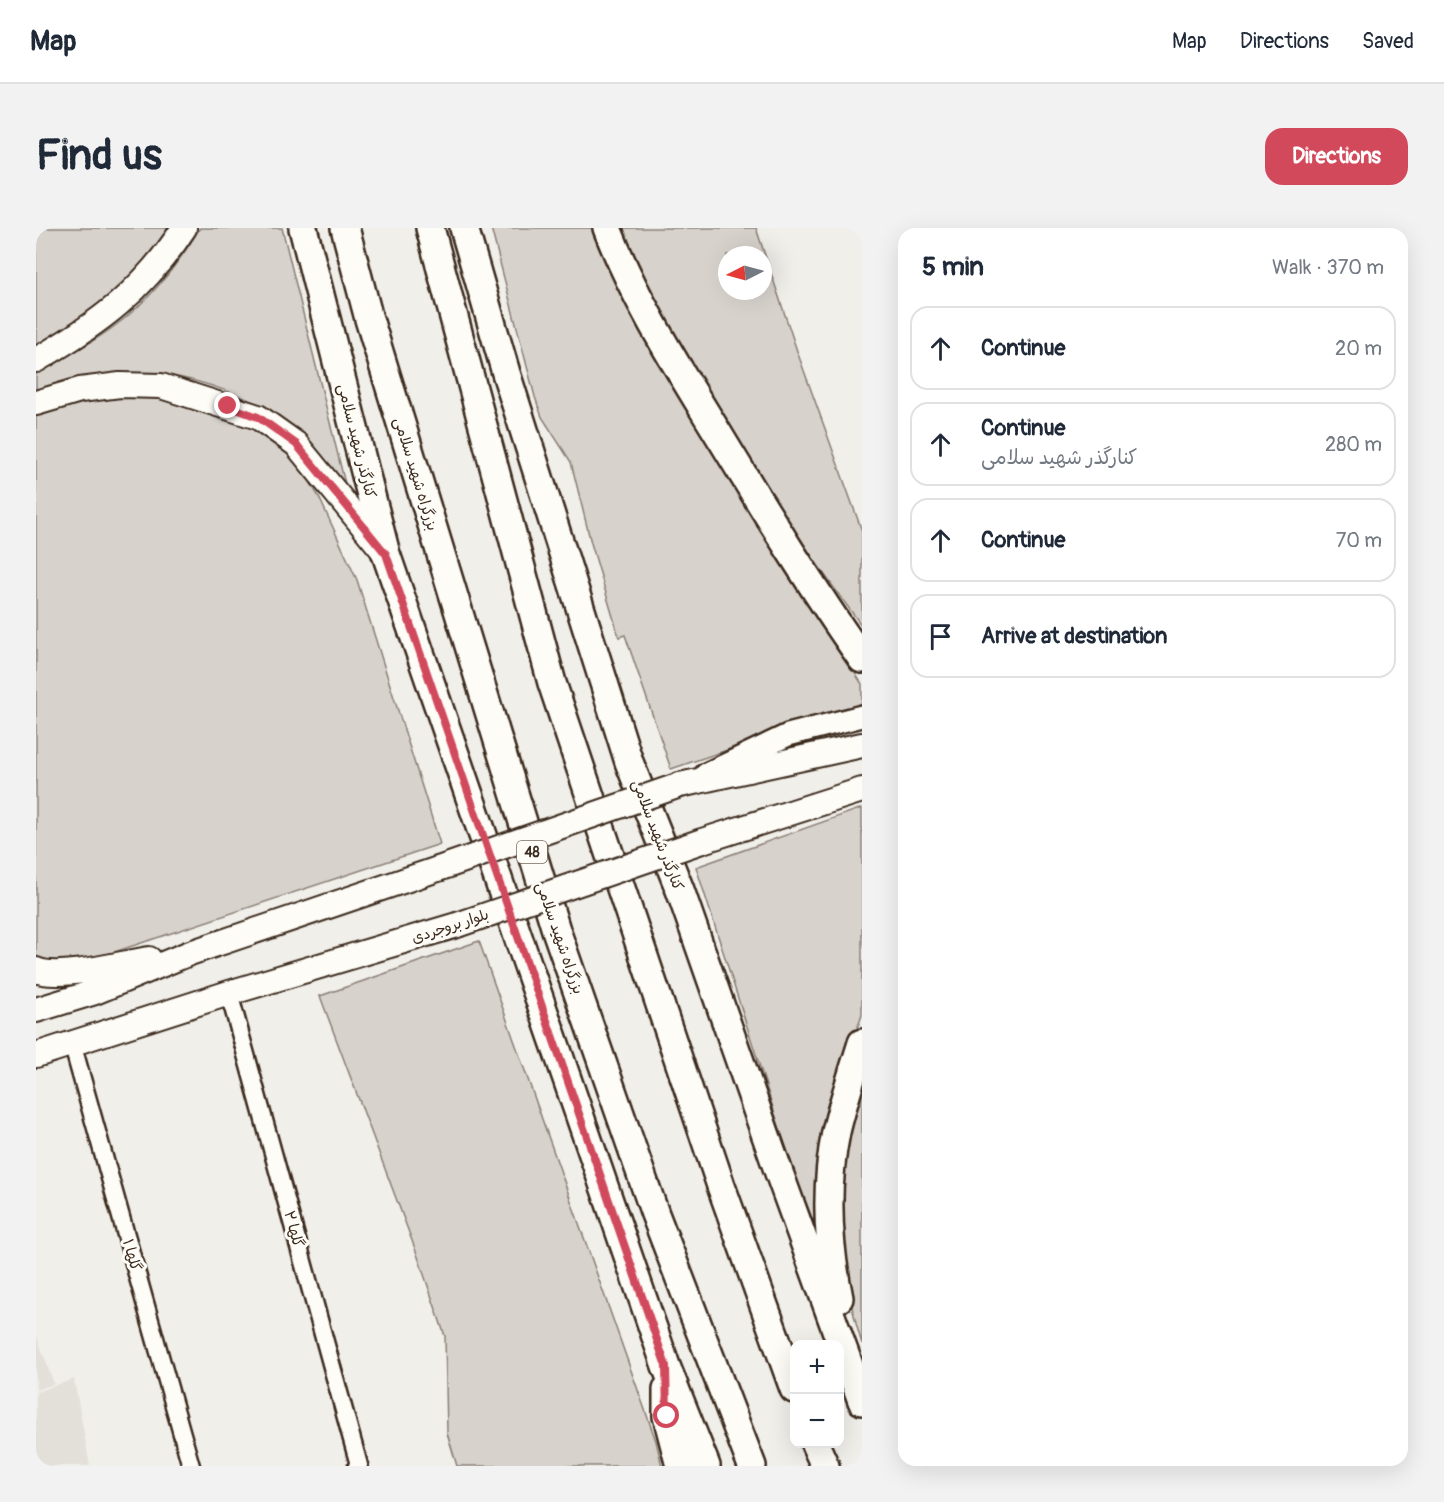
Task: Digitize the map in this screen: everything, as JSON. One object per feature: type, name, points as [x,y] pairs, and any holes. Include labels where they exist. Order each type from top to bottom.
[{"type":"main road","points":[[36,360],[71,340],[104,317],[141,285],[184,228]]},
{"type":"main road","name":"کنارگذر شهید سلامی","points":[[303,228],[386,554],[666,1366],[706,1466]]},
{"type":"main road","name":"بزرگراه شهید سلامی","points":[[345,228],[369,319],[556,930],[655,1214],[752,1466]]},
{"type":"main road","points":[[430,228],[552,682],[721,1186],[790,1375]]},
{"type":"main road","name":"کنارگذر شهید سلامی","points":[[464,228],[506,373],[629,762],[680,890],[861,1399]]},
{"type":"main road","points":[[607,228],[659,338],[792,555],[862,659]]},
{"type":"main road","points":[[36,403],[80,390],[120,385],[161,386],[258,417],[296,444],[386,554]]},
{"type":"main road","points":[[36,1010],[95,992],[190,953],[680,785],[862,745]]},
{"type":"main road","name":"بلوار بروجردی","points":[[36,1055],[229,993],[457,925],[702,841],[862,790]]},
{"type":"main road","points":[[36,970],[63,973],[190,953]]},
{"type":"main road","points":[[861,1399],[832,1263],[829,1212],[836,1133],[862,1042]]},
{"type":"main road","points":[[666,1366],[667,1416],[680,1466]]},
{"type":"main road","points":[[817,1448],[825,1466]]},
{"type":"street","points":[[680,785],[788,735],[862,716]]},
{"type":"street","name":"گلها ۲","points":[[229,993],[358,1466]]},
{"type":"street","name":"گلها ۱","points":[[72,1043],[191,1466]]},
{"type":"shaded area","points":[[36,228],[168,228],[140,265],[110,296],[75,323],[36,347]]},
{"type":"shaded area","points":[[200,228],[282,228],[351,508],[320,456],[296,429],[264,407],[222,389],[179,377],[139,373],[66,383],[36,391],[36,373],[94,341],[138,307],[171,270]]},
{"type":"shaded area","points":[[491,228],[598,228],[789,574],[862,684],[862,704],[671,769],[625,635],[619,637],[591,543],[571,462],[542,417],[535,397]]},
{"type":"shaded area","points":[[621,228],[756,228],[762,246],[718,246],[718,300],[772,300],[772,276],[862,531],[862,626],[793,530],[743,455],[668,332],[642,280]]},
{"type":"shaded area","points":[[132,396],[162,398],[250,423],[295,457],[319,497],[357,580],[440,844],[87,961],[47,961],[36,956],[36,415],[71,403]]},
{"type":"shaded area","points":[[862,808],[862,1015],[851,1046],[820,1239],[791,1164],[696,867]]},
{"type":"shaded area","points":[[479,941],[656,1441],[662,1466],[457,1466],[447,1433],[445,1336],[417,1254],[320,996]]},
{"type":"shaded area","points":[[862,1076],[862,1344],[846,1278],[839,1183],[847,1130]]},
{"type":"shaded area","points":[[36,1334],[54,1384],[36,1390]]},
{"type":"shaded area","points":[[74,1379],[90,1466],[36,1466],[36,1392]]},
{"type":"route","points":[[228,406],[258,417],[296,444],[386,554],[666,1366],[667,1416]]}]
